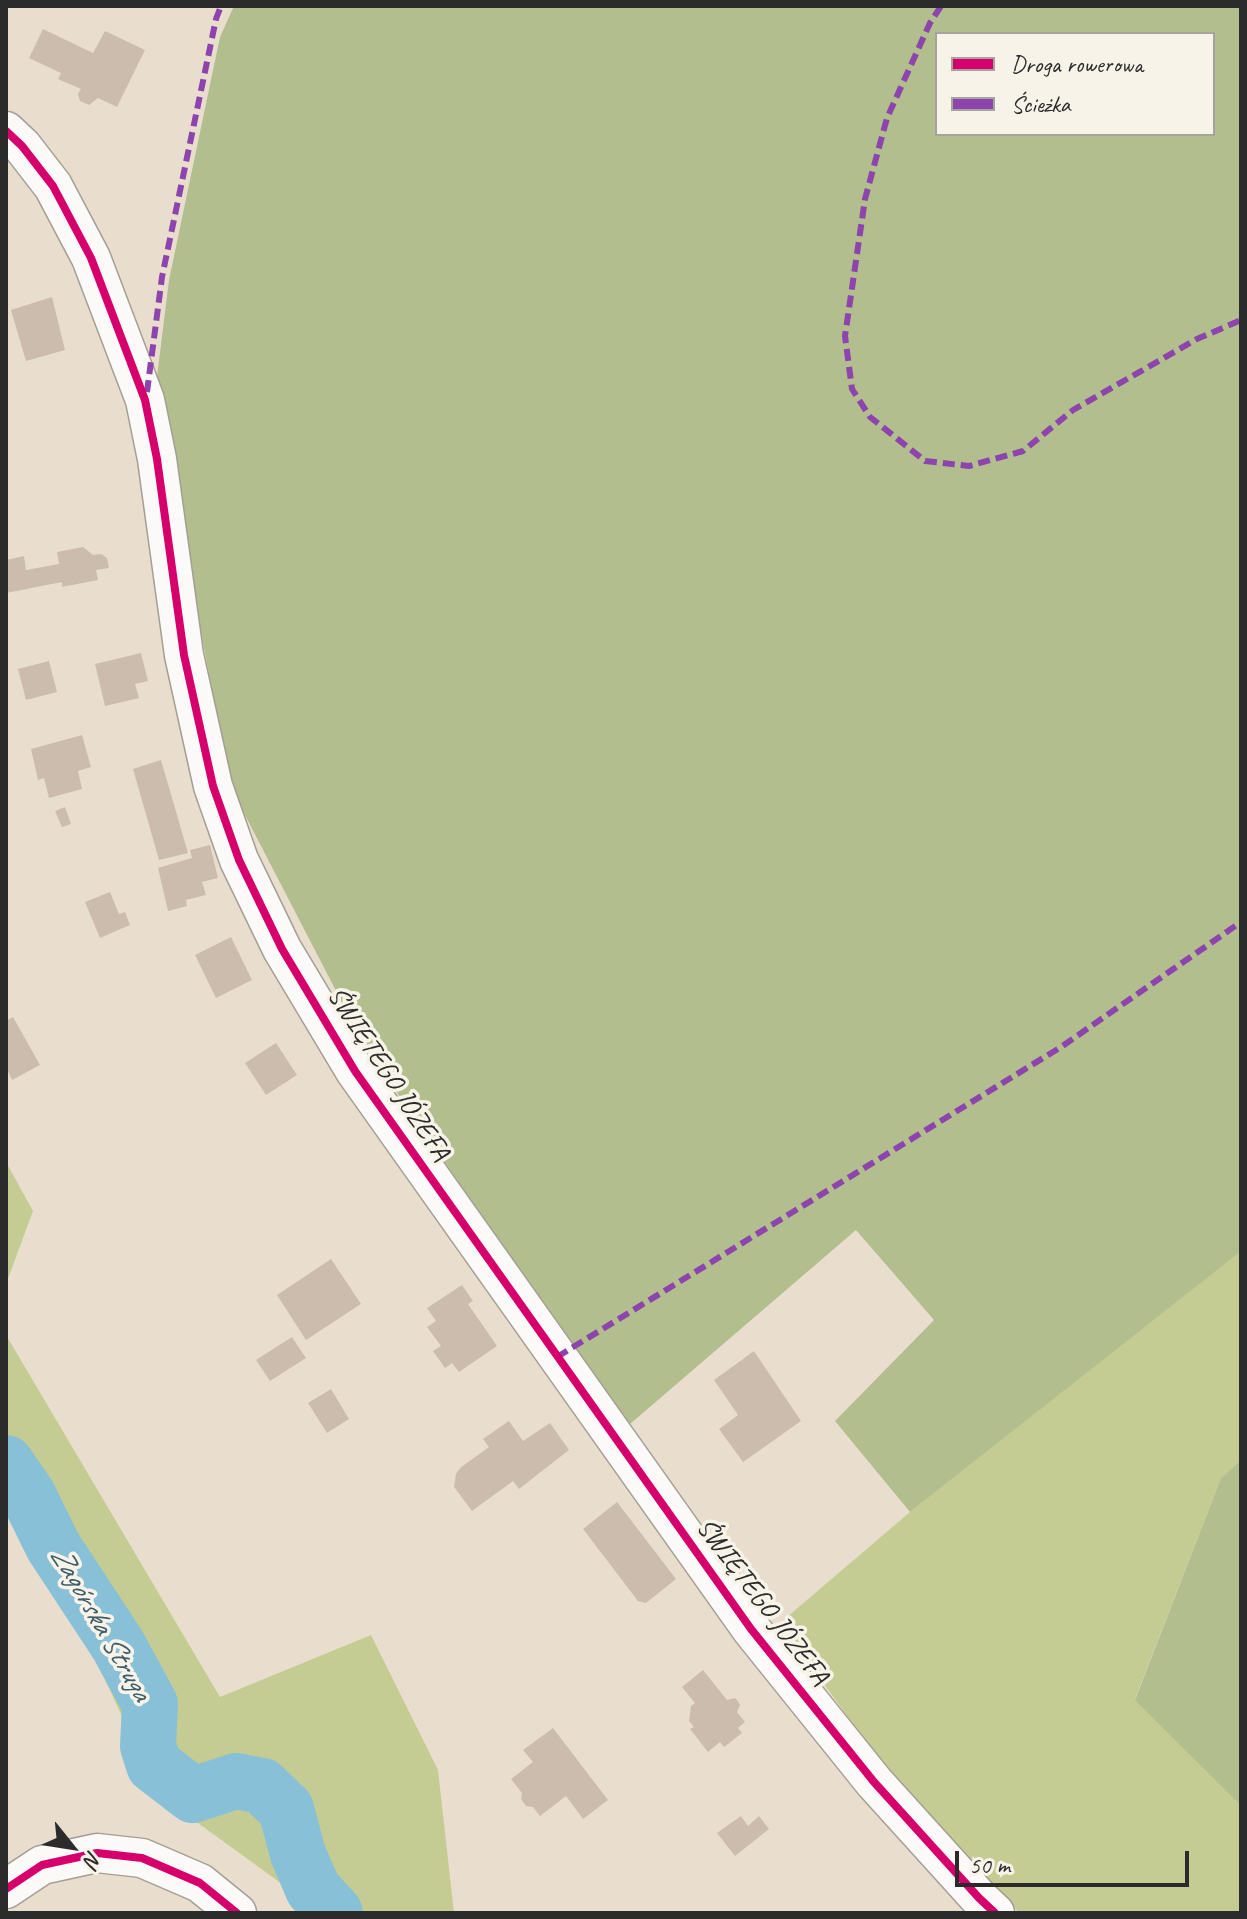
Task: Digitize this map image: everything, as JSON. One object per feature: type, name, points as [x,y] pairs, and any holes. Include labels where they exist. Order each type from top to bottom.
[{"type":"street","name":"ŚWIĘTEGO JÓZEFA","points":[[6,131],[22,146],[53,186],[91,258],[145,400],[157,459],[184,655],[213,786],[239,860],[282,949],[355,1071],[751,1629],[874,1782],[995,1913]]},
{"type":"street","points":[[6,1889],[42,1865],[97,1853],[142,1858],[200,1883],[237,1913]]},
{"type":"green space","points":[[234,6],[1241,6],[1241,1251],[910,1512],[835,1421],[934,1320],[856,1230],[630,1424],[503,1247],[363,1043],[231,788],[155,393],[169,280],[220,37]]},
{"type":"green space","points":[[6,1162],[33,1211],[6,1284]]},
{"type":"green space","points":[[1239,1251],[1241,1460],[1221,1478],[1135,1699],[1241,1806],[1241,1913],[1020,1913],[997,1893],[879,1760],[780,1623],[910,1512]]},
{"type":"green space","points":[[6,1335],[220,1697],[371,1635],[438,1770],[454,1913],[322,1913],[158,1794],[6,1466]]},
{"type":"green space","points":[[1241,1460],[1241,1806],[1135,1700],[1221,1478]]},
{"type":"building","points":[[43,29],[93,53],[105,31],[145,50],[117,107],[98,98],[89,105],[80,101],[78,94],[81,89],[58,79],[61,73],[29,58]]},
{"type":"building","points":[[52,297],[65,350],[26,361],[11,310]]},
{"type":"building","points":[[83,547],[93,555],[101,554],[107,558],[109,568],[96,570],[98,580],[62,587],[62,582],[6,593],[6,560],[24,556],[26,570],[59,564],[57,552]]},
{"type":"building","points":[[141,653],[148,681],[135,684],[139,698],[105,706],[95,664]]},
{"type":"building","points":[[49,661],[57,692],[26,700],[18,669]]},
{"type":"building","points":[[82,735],[91,767],[78,771],[82,789],[49,798],[44,778],[38,780],[31,749]]},
{"type":"building","points":[[161,760],[188,853],[159,860],[133,769]]},
{"type":"building","points":[[65,807],[71,824],[62,827],[55,811]]},
{"type":"building","points":[[210,845],[218,878],[202,882],[206,895],[186,900],[187,906],[168,911],[158,868],[192,858],[190,850]]},
{"type":"building","points":[[110,892],[119,914],[125,912],[130,925],[100,938],[85,902]]},
{"type":"building","points":[[231,937],[252,980],[216,998],[195,955]]},
{"type":"building","points":[[13,1017],[40,1065],[12,1080],[6,1067],[6,1021]]},
{"type":"building","points":[[276,1043],[297,1075],[266,1095],[245,1063]]},
{"type":"building","points":[[331,1259],[361,1304],[306,1340],[277,1295]]},
{"type":"building","points":[[462,1285],[473,1301],[468,1304],[497,1346],[459,1372],[452,1363],[445,1368],[433,1351],[441,1346],[427,1327],[436,1321],[427,1308]]},
{"type":"building","points":[[292,1337],[306,1358],[270,1381],[256,1360]]},
{"type":"building","points":[[754,1351],[801,1421],[743,1462],[719,1429],[738,1415],[714,1380]]},
{"type":"building","points":[[331,1389],[349,1419],[327,1433],[308,1403]]},
{"type":"building","points":[[509,1421],[523,1441],[550,1423],[569,1450],[519,1489],[513,1481],[472,1511],[454,1487],[456,1474],[489,1447],[483,1439]]},
{"type":"building","points":[[617,1502],[676,1579],[646,1603],[638,1601],[583,1529]]},
{"type":"building","points":[[703,1670],[727,1700],[735,1698],[738,1701],[737,1712],[745,1722],[738,1728],[742,1733],[724,1747],[720,1742],[708,1752],[690,1729],[694,1727],[689,1721],[691,1706],[695,1703],[682,1687]]},
{"type":"building","points":[[553,1728],[608,1800],[583,1819],[566,1796],[540,1816],[533,1807],[526,1806],[521,1799],[522,1793],[511,1779],[533,1762],[523,1750]]},
{"type":"building","points":[[741,1816],[748,1826],[759,1816],[769,1829],[735,1856],[717,1833]]},
{"type":"waterway","name":"Zagórska Struga","points":[[6,1463],[28,1495],[53,1546],[118,1645],[150,1704],[148,1746],[154,1765],[193,1795],[236,1781],[262,1786],[286,1809],[298,1854],[313,1889],[335,1913]]},
{"type":"marked path","points":[[147,392],[162,277],[221,6]]},
{"type":"marked path","points":[[941,6],[930,23],[887,118],[865,199],[845,336],[852,389],[870,417],[925,461],[969,466],[1023,451],[1073,410],[1197,339],[1241,320]]},
{"type":"marked path","points":[[557,1357],[1061,1047],[1241,922]]},
{"type":"cycle path","points":[[6,131],[22,146],[53,186],[91,258],[145,400],[157,459],[184,655],[213,786],[239,860],[282,949],[355,1071],[751,1629],[874,1782],[995,1913]]},
{"type":"cycle path","points":[[6,1889],[42,1865],[97,1853],[142,1858],[200,1883],[237,1913]]}]
